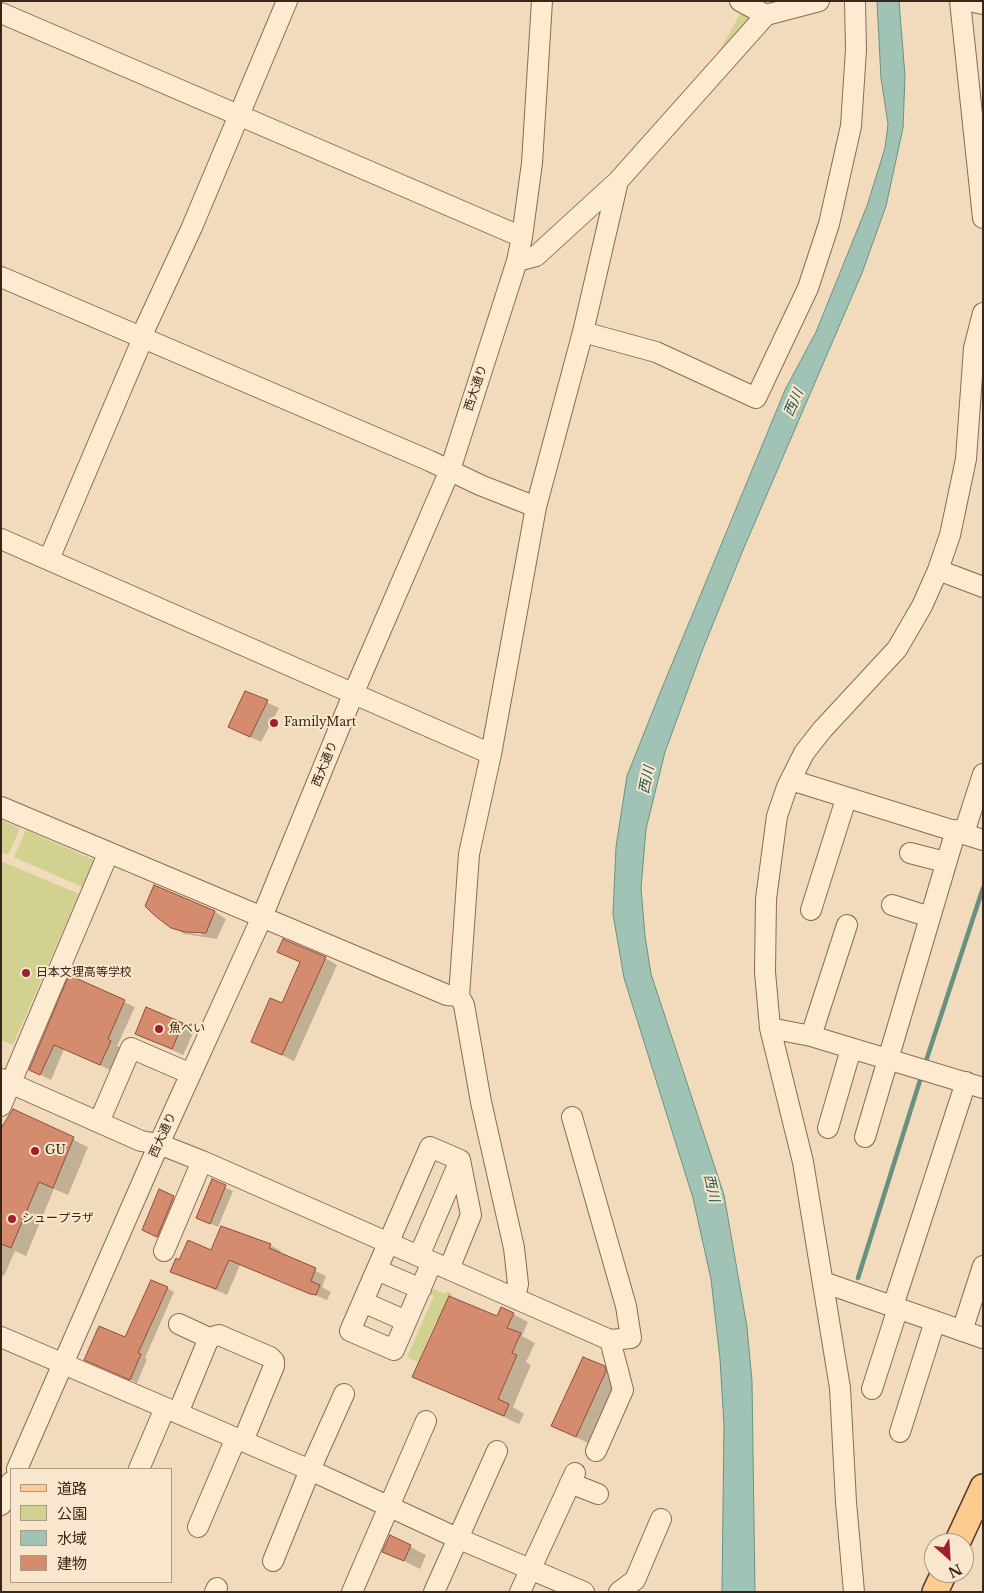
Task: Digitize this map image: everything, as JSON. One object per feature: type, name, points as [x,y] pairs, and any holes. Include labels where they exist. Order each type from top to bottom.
[{"type":"main road","points":[[962,1533],[983,1487]]},
{"type":"street","points":[[49,559],[140,345],[141,337],[192,227],[287,1]]},
{"type":"street","name":"西大通り","points":[[17,1468],[159,1144],[262,917],[354,692],[450,470],[517,260],[522,237],[532,163],[542,1]]},
{"type":"street","points":[[740,1],[766,8],[819,1]]},
{"type":"street","points":[[583,332],[656,352],[756,398],[808,288],[829,224],[851,126],[856,50],[855,1]]},
{"type":"street","points":[[973,2],[983,218]]},
{"type":"street","points":[[517,260],[536,256],[618,181],[766,8]]},
{"type":"street","points":[[1,13],[522,237]]},
{"type":"street","points":[[515,1298],[518,1284],[514,1248],[481,1102],[464,1005],[459,996],[469,854],[491,754],[536,507],[583,332],[618,181]]},
{"type":"street","points":[[1,277],[450,470],[480,485],[536,507]]},
{"type":"street","points":[[854,1592],[846,1502],[840,1388],[803,1162],[770,1028],[764,972],[766,898],[777,816],[804,753],[822,730],[897,649],[922,606],[938,570],[950,535],[966,459],[974,348],[983,313]]},
{"type":"street","points":[[1,539],[354,692],[491,754]]},
{"type":"street","points":[[938,570],[983,587]]},
{"type":"street","points":[[865,1137],[945,862],[960,832],[983,774]]},
{"type":"street","points":[[791,780],[846,799],[983,840]]},
{"type":"street","points":[[811,910],[846,799]]},
{"type":"street","points":[[1,807],[108,854],[447,995],[459,996]]},
{"type":"street","points":[[910,853],[945,862]]},
{"type":"street","points":[[1,1106],[6,1081],[108,854]]},
{"type":"street","points":[[892,905],[930,916]]},
{"type":"street","points":[[811,1036],[847,925]]},
{"type":"street","points":[[770,1028],[811,1036],[974,1085],[895,1307],[872,1389]]},
{"type":"street","points":[[99,1122],[131,1048],[191,1074]]},
{"type":"street","points":[[828,1128],[851,1049]]},
{"type":"street","points":[[6,1081],[141,1141],[159,1144],[202,1162],[610,1340],[631,1338],[630,1325],[572,1117]]},
{"type":"street","points":[[430,1147],[460,1160],[433,1262],[394,1350],[350,1331],[430,1147]]},
{"type":"street","points":[[433,1262],[471,1216],[460,1160]]},
{"type":"street","points":[[164,1251],[202,1162]]},
{"type":"street","points":[[962,1331],[983,1266]]},
{"type":"street","points":[[377,1270],[420,1289]]},
{"type":"street","points":[[823,1282],[983,1338]]},
{"type":"street","points":[[363,1302],[406,1321]]},
{"type":"street","points":[[900,1432],[934,1321]]},
{"type":"street","points":[[179,1324],[209,1338],[219,1335],[270,1357],[274,1361],[274,1366],[198,1527]]},
{"type":"street","points":[[1,1337],[63,1362],[310,1470],[458,1538],[584,1592]]},
{"type":"street","points":[[140,1468],[172,1411],[209,1338]]},
{"type":"street","points":[[596,1451],[624,1390],[610,1340]]},
{"type":"street","points":[[273,1561],[310,1470],[344,1394]]},
{"type":"street","points":[[352,1592],[426,1421]]},
{"type":"street","points":[[434,1592],[497,1451]]},
{"type":"street","points":[[520,1592],[572,1478],[598,1494]]},
{"type":"street","points":[[1,1505],[10,1484]]},
{"type":"street","points":[[619,1592],[635,1580],[661,1519]]},
{"type":"green space","points":[[744,7],[762,15],[712,64]]},
{"type":"green space","points":[[1,820],[20,828],[8,855],[1,852]]},
{"type":"green space","points":[[26,830],[94,860],[82,887],[14,857]]},
{"type":"green space","name":"日本文理高等学校","points":[[1,861],[79,894],[13,1045],[1,1040]]},
{"type":"green space","points":[[427,1286],[445,1294],[447,1291],[452,1294],[451,1297],[449,1296],[447,1325],[436,1321],[418,1362],[407,1357],[434,1296],[425,1292]]},
{"type":"water","name":"西川","points":[[877,1],[899,1],[905,76],[903,128],[886,206],[862,273],[743,550],[702,651],[665,752],[646,829],[641,888],[645,936],[651,974],[724,1195],[747,1327],[752,1381],[755,1592],[722,1592],[724,1425],[720,1359],[711,1279],[693,1198],[624,978],[613,914],[616,847],[627,776],[785,390],[816,332],[867,206],[885,148],[888,124],[881,78]]},
{"type":"building","points":[[245,691],[268,700],[250,737],[228,727]]},
{"type":"building","points":[[154,885],[215,911],[206,933],[185,932],[171,928],[154,915],[145,906]]},
{"type":"building","points":[[283,939],[326,957],[282,1055],[251,1042],[270,998],[282,1003],[300,962],[277,952]]},
{"type":"building","points":[[69,975],[125,1000],[108,1039],[111,1041],[100,1065],[54,1045],[40,1075],[29,1070]]},
{"type":"building","name":"魚べい","points":[[146,1007],[183,1023],[172,1049],[135,1034]]},
{"type":"building","name":"GU","points":[[13,1109],[74,1137],[53,1188],[39,1182],[11,1248],[1,1244],[1,1128]]},
{"type":"building","points":[[212,1179],[226,1185],[210,1224],[196,1218]]},
{"type":"building","points":[[159,1189],[174,1196],[157,1237],[142,1230]]},
{"type":"building","points":[[221,1226],[271,1244],[269,1248],[316,1268],[311,1281],[320,1285],[316,1295],[229,1260],[216,1289],[170,1272],[176,1258],[179,1260],[188,1240],[211,1250]]},
{"type":"building","points":[[151,1280],[168,1287],[138,1353],[141,1354],[130,1380],[84,1360],[99,1326],[125,1337]]},
{"type":"building","points":[[449,1296],[497,1316],[501,1307],[514,1313],[507,1328],[521,1333],[512,1353],[517,1355],[498,1399],[509,1404],[504,1416],[412,1377]]},
{"type":"building","points":[[583,1357],[605,1366],[606,1371],[576,1437],[551,1426]]},
{"type":"building","points":[[390,1535],[411,1545],[404,1561],[382,1552]]},
{"type":"waterway","points":[[925,1064],[983,888]]},
{"type":"waterway","points":[[858,1278],[922,1074]]},
{"type":"place","name":"FamilyMart","points":[[274,723]]},
{"type":"place","name":"日本文理高等学校","points":[[26,973]]},
{"type":"place","name":"魚べい","points":[[159,1029]]},
{"type":"place","name":"GU","points":[[35,1151]]},
{"type":"place","name":"シュープラザ","points":[[12,1219]]}]
